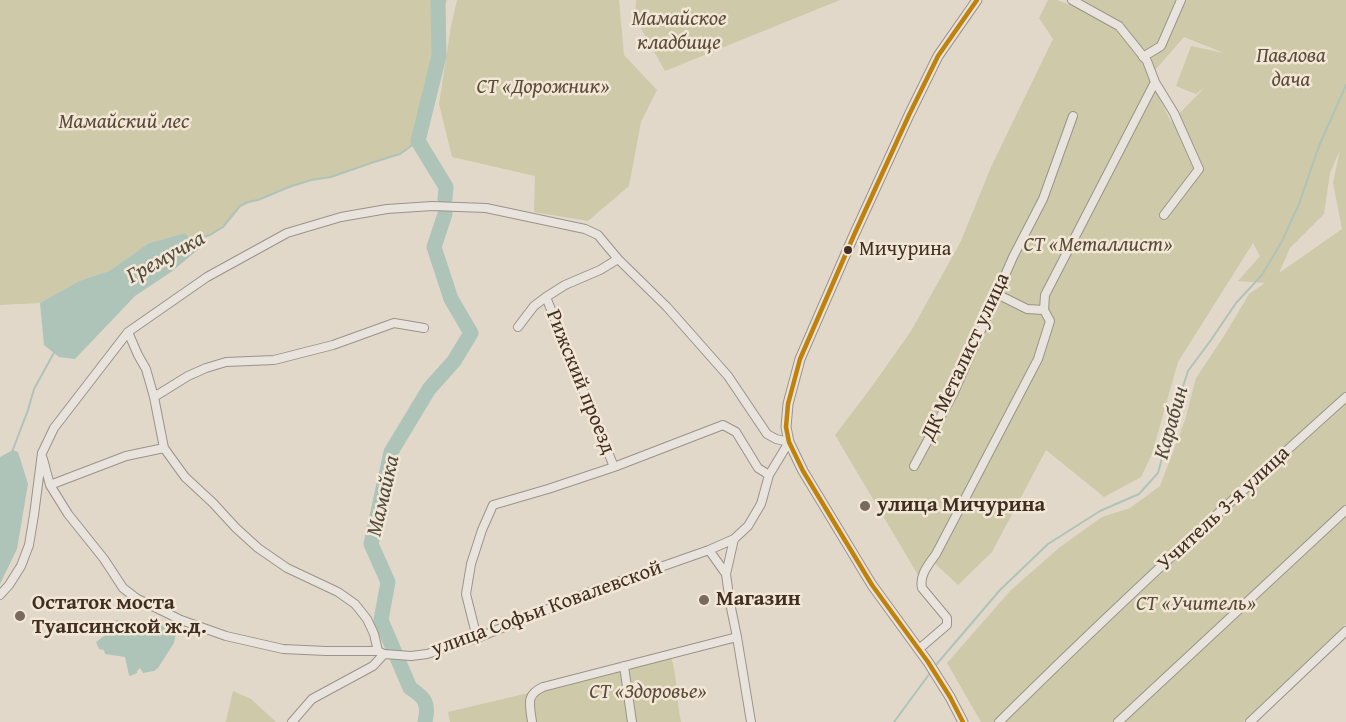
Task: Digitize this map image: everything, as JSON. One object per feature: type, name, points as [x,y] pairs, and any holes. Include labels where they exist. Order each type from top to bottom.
[{"type":"street","points":[[963,722],[928,662],[872,585],[803,471],[789,442],[786,428],[788,404],[807,344],[896,143],[938,56],[977,0]]},
{"type":"street","points":[[1072,0],[1119,26],[1147,61],[1155,82],[1173,113],[1199,169],[1164,215]]},
{"type":"street","points":[[1143,57],[1161,46],[1181,0]]},
{"type":"street","points":[[919,649],[947,625],[948,621],[922,588],[920,583],[922,577],[1038,359],[1050,321],[1044,310],[1045,295],[1155,82]]},
{"type":"street","name":"ДК Металист улица","points":[[914,466],[954,392],[1013,257],[1043,199],[1073,116]]},
{"type":"street","points":[[0,595],[21,566],[29,545],[42,453],[54,428],[128,332],[207,277],[287,233],[341,216],[387,209],[432,206],[486,208],[585,229],[598,235],[618,259],[667,306],[728,376],[767,434],[789,442]]},
{"type":"street","points":[[518,327],[534,306],[546,297],[618,259]]},
{"type":"street","points":[[997,294],[1027,309],[1044,310]]},
{"type":"street","name":"Рижский проезд","points":[[546,297],[614,467]]},
{"type":"street","points":[[154,397],[188,376],[226,362],[274,360],[333,345],[394,322],[424,328]]},
{"type":"street","points":[[128,332],[146,369],[164,448],[185,477],[258,548],[287,568],[338,592],[355,604],[367,619],[383,653],[373,666],[312,699],[292,722]]},
{"type":"street","name":"Учитель 3-я улица","points":[[999,722],[1252,482],[1346,397]]},
{"type":"street","name":"Рижский проезд","points":[[477,638],[466,594],[475,553],[493,505],[614,467],[723,425],[736,432],[758,468],[770,475]]},
{"type":"street","points":[[751,722],[729,603],[726,574],[734,539],[748,526],[761,504],[770,475],[789,442]]},
{"type":"street","points":[[50,485],[126,456],[164,448]]},
{"type":"street","name":"улица Софьи Ковалевской","points":[[42,453],[50,485],[68,514],[104,559],[123,588],[136,598],[181,620],[226,636],[283,649],[411,656],[427,654],[477,638],[595,590],[734,539]]},
{"type":"street","points":[[1118,722],[1346,510]]},
{"type":"street","points":[[709,550],[726,574]]},
{"type":"street","points":[[1250,722],[1346,630]]},
{"type":"street","points":[[532,722],[529,702],[534,690],[737,637]]},
{"type":"street","points":[[624,666],[632,722]]},
{"type":"green space","name":"Мамайский лес","points":[[0,0],[447,0],[417,141],[400,154],[331,177],[311,180],[248,202],[240,206],[223,227],[210,235],[192,241],[185,233],[149,243],[109,271],[79,281],[40,303],[0,305]]},
{"type":"green space","name":"СТ «Дорожник»","points":[[457,0],[619,0],[624,55],[657,90],[641,122],[629,186],[588,221],[534,212],[535,176],[452,157],[439,104]]},
{"type":"green space","name":"Мамайское кладбище","points":[[636,0],[840,0],[665,71],[635,18]]},
{"type":"green space","points":[[1048,0],[1057,0],[1078,8],[1084,0],[1346,0],[1346,624],[1243,722],[981,722],[947,663],[1011,590],[1060,547],[1102,517],[1130,508],[1160,486],[1185,420],[1196,378],[1249,294],[1265,283],[1238,281],[1260,256],[1253,243],[1178,362],[1152,454],[1141,477],[1104,497],[1046,450],[992,552],[958,585],[929,558],[918,575],[835,435],[911,331],[961,241],[991,167],[1053,39],[1039,18]],"holes":[[[1184,37],[1224,53],[1191,46],[1176,86],[1196,94],[1205,87],[1171,122],[1149,77]],[[1340,150],[1333,183],[1342,229],[1279,273],[1290,248],[1324,214],[1330,173]]]},
{"type":"green space","name":"СТ «Здоровье»","points":[[671,657],[681,722],[450,722],[448,712]]},
{"type":"green space","points":[[233,691],[251,699],[276,722],[224,722]]},
{"type":"water","points":[[185,233],[199,249],[171,272],[135,296],[75,359],[59,357],[44,345],[40,303],[79,281],[109,271],[149,243]]},
{"type":"water","points":[[13,450],[18,452],[28,484],[17,549],[0,584],[0,457]]},
{"type":"water","points":[[116,620],[170,625],[176,633],[174,643],[158,668],[143,673],[140,668],[137,673],[130,676],[125,657],[105,654],[104,650],[99,649],[96,642],[104,636],[107,628],[105,624]]},
{"type":"waterway","name":"Мамайка","points":[[438,0],[439,56],[418,141],[446,187],[445,199]]},
{"type":"waterway","name":"Карабин","points":[[935,666],[1000,590],[1048,544],[1100,511],[1139,494],[1158,473],[1188,371],[1236,303],[1262,275],[1282,241],[1299,204],[1319,146],[1346,85]]},
{"type":"waterway","name":"Гремучка","points":[[191,241],[210,235],[223,227],[240,206],[248,202],[311,180],[331,177],[400,154],[418,141]]},
{"type":"waterway","name":"Мамайка","points":[[425,722],[427,710],[425,702],[410,688],[381,620],[388,582],[371,544],[391,452],[429,389],[454,361],[471,333],[451,299],[434,247],[445,214]]},
{"type":"waterway","name":"Гремучка","points":[[12,452],[34,389],[55,351]]},
{"type":"waterway","name":"Карабин","points":[[894,722],[930,673]]},
{"type":"transit line","points":[[963,722],[928,662],[872,585],[803,471],[789,442],[786,427],[788,404],[800,359],[854,235],[938,56],[977,0]]},
{"type":"place","name":"Мичурина","points":[[848,250]]},
{"type":"place","name":"улица Мичурина","points":[[865,506]]},
{"type":"place","name":"Магазин","points":[[704,600]]},
{"type":"place","name":"Остаток моста Туапсинской ж.д.","points":[[20,616]]},
{"type":"park label","name":"Павлова дача","points":[[1291,69]]},
{"type":"park label","name":"СТ «Металлист»","points":[[1098,246]]},
{"type":"park label","name":"СТ «Учитель»","points":[[1196,605]]}]
